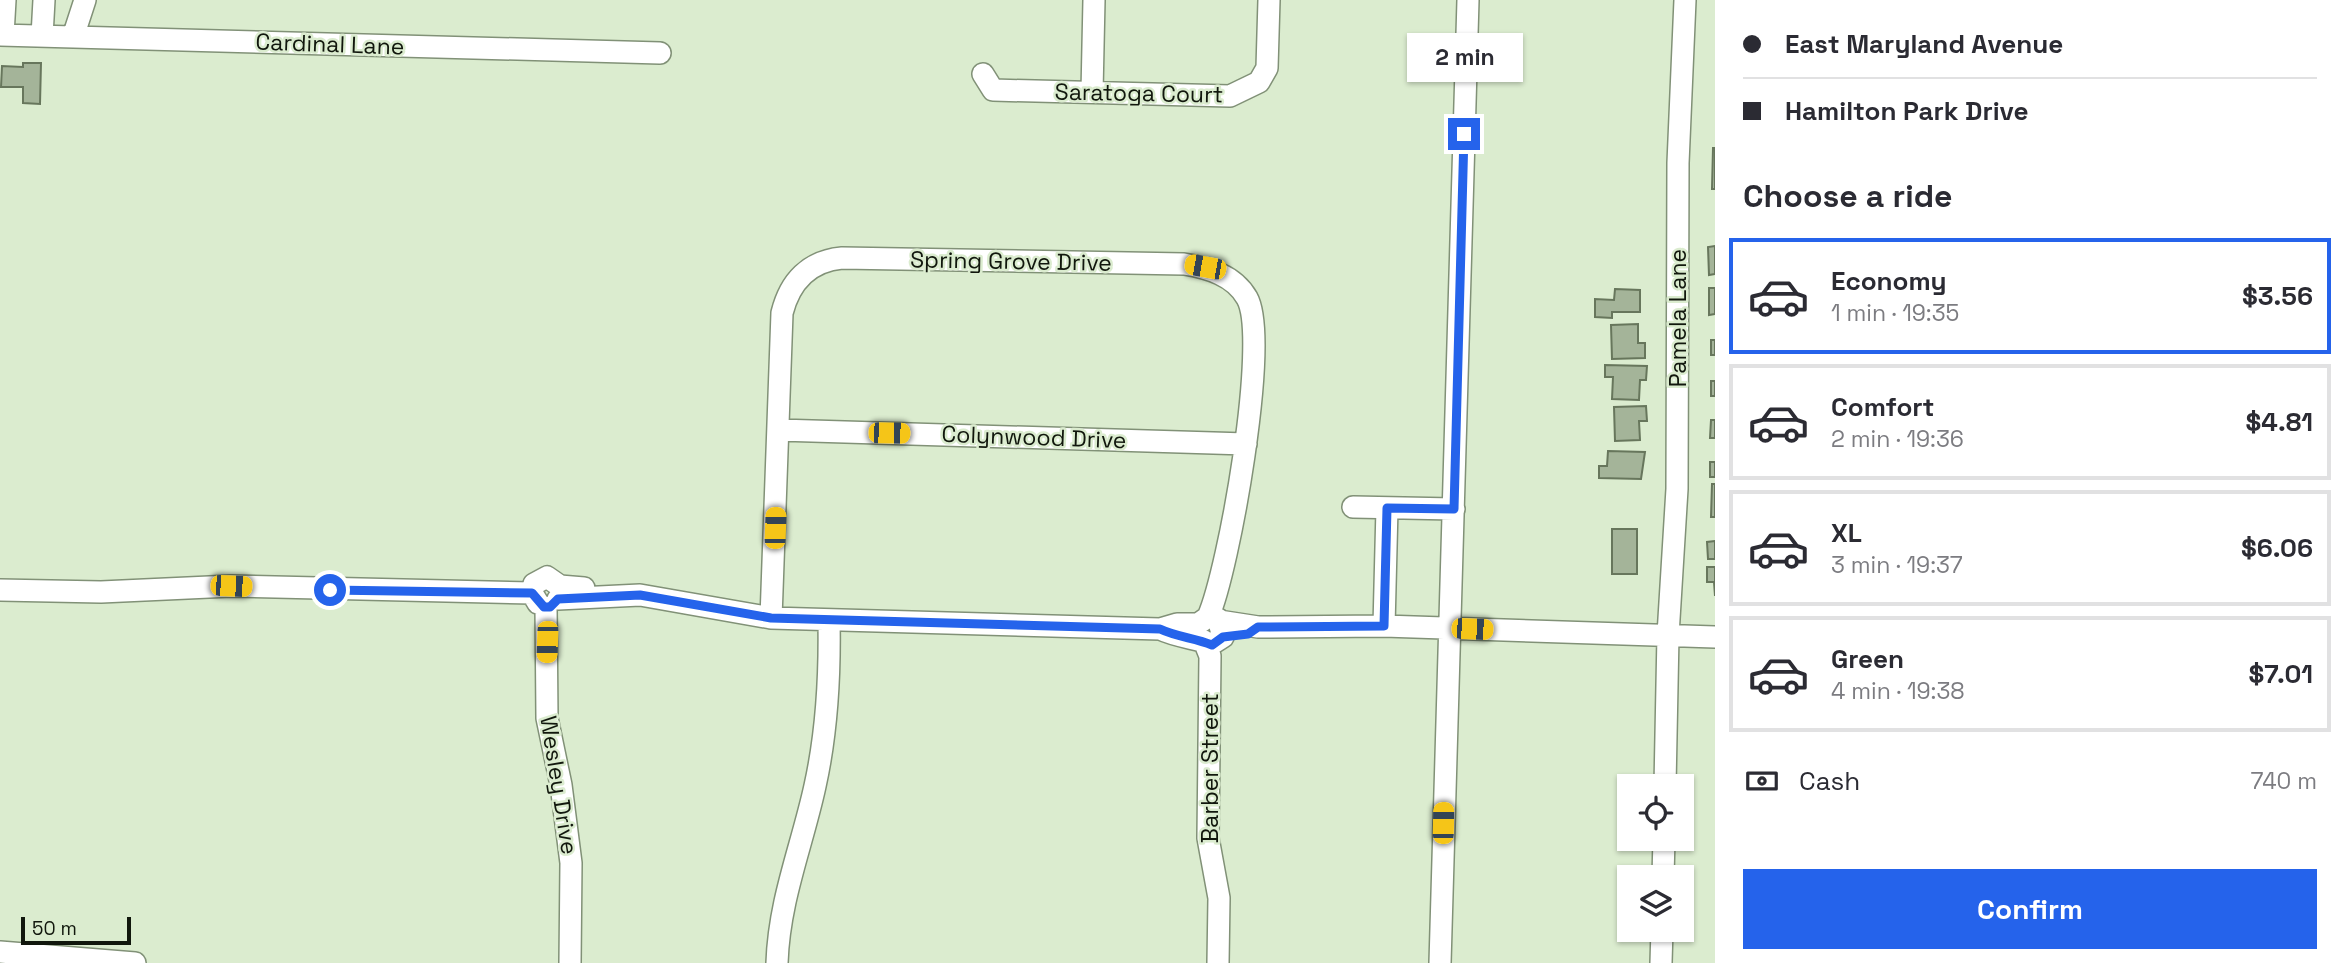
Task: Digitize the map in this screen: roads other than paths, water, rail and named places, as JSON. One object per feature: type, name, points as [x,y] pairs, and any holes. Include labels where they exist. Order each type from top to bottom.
[{"type":"street","points":[[2,35],[5,0]]},
{"type":"street","points":[[42,36],[44,0]]},
{"type":"street","points":[[73,37],[85,0]]},
{"type":"street","points":[[1092,92],[1094,0]]},
{"type":"street","name":"Saratoga Court","points":[[983,74],[993,90],[1230,96],[1259,82],[1267,68],[1269,0]]},
{"type":"street","points":[[1440,963],[1468,0]]},
{"type":"street","name":"Pamela Lane","points":[[1665,774],[1668,635],[1677,489],[1678,163],[1685,0]]},
{"type":"street","name":"Cardinal Lane","points":[[2,35],[660,53]]},
{"type":"street","name":"Spring Grove Drive","points":[[771,618],[782,313],[794,282],[820,262],[842,258],[1184,264],[1224,275],[1238,285],[1253,310],[1252,382],[1247,443],[1211,630]]},
{"type":"street","name":"Colynwood Drive","points":[[779,430],[1247,443]]},
{"type":"street","points":[[1353,507],[1454,509]]},
{"type":"street","points":[[1384,626],[1387,508]]},
{"type":"street","points":[[0,590],[101,592],[231,586],[549,596],[640,595],[771,618],[1160,629],[1175,636],[1211,630],[1248,634],[1258,627],[1384,626],[1715,636]]},
{"type":"street","name":"Wesley Drive","points":[[549,596],[547,718],[561,785],[571,863],[570,963]]},
{"type":"street","points":[[777,963],[787,880],[814,789],[823,747],[828,702],[829,621]]},
{"type":"street","name":"Barber Street","points":[[1211,630],[1208,838],[1219,898],[1218,963]]},
{"type":"street","points":[[1661,963],[1662,942]]},
{"type":"street","points":[[0,951],[135,963]]}]
